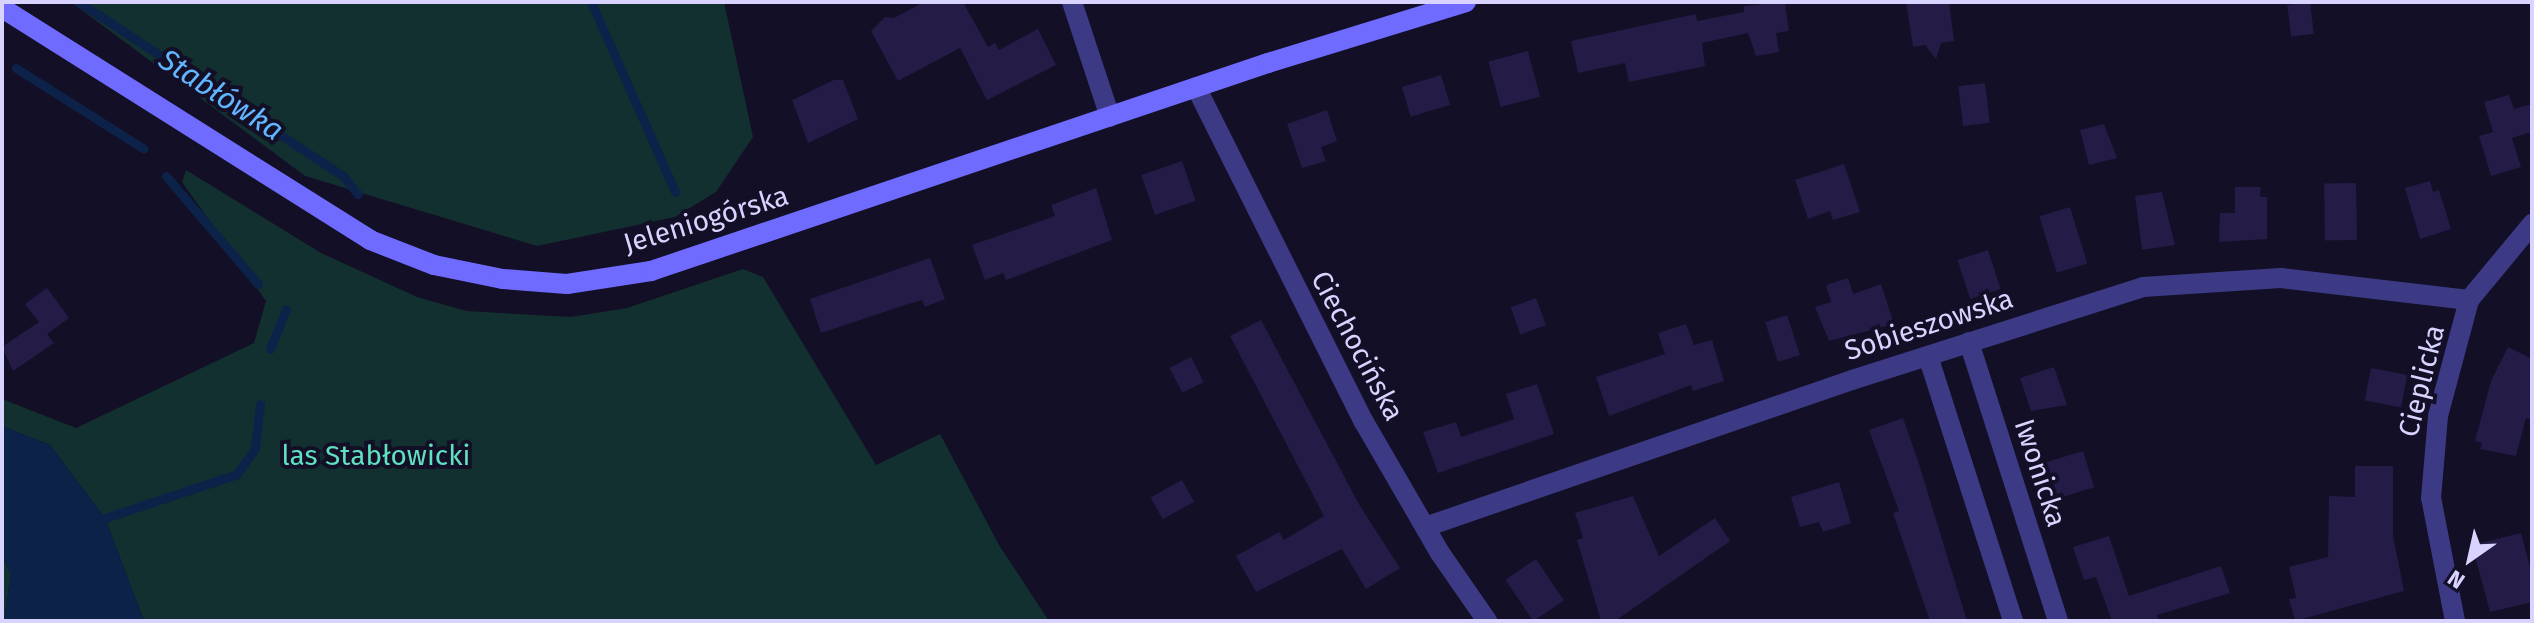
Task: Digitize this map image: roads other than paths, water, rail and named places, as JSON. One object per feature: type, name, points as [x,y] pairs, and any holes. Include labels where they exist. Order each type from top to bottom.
[{"type":"street","points":[[1072,2],[1110,117]]},
{"type":"street","name":"Jeleniogórska","points":[[2,8],[335,222],[412,258],[503,279],[567,284],[651,271],[1196,87],[1466,2]]},
{"type":"street","name":"Ciechocińska","points":[[1196,87],[1304,309],[1425,527],[1487,621]]},
{"type":"street","name":"Cieplicka","points":[[2455,621],[2434,533],[2432,455],[2469,300],[2532,224]]},
{"type":"street","name":"Sobieszowska","points":[[1425,527],[1969,342],[2143,287],[2213,280],[2330,281],[2469,300]]},
{"type":"street","name":"Iwonicka","points":[[1969,342],[2058,621]]},
{"type":"street","points":[[1928,356],[2013,621]]},
{"type":"water","points":[[2,426],[50,445],[105,518],[144,621],[4,621],[11,574],[2,556]]},
{"type":"waterway","name":"Stabłówka","points":[[79,2],[344,177],[358,194]]},
{"type":"waterway","points":[[591,2],[675,192]]},
{"type":"waterway","points":[[16,68],[144,149]]},
{"type":"waterway","points":[[166,176],[258,284]]},
{"type":"waterway","name":"Stabłówka","points":[[270,349],[286,309]]},
{"type":"waterway","name":"Stabłówka","points":[[105,518],[237,474],[255,448],[260,404]]},
{"type":"park label","name":"las Stabłowicki","points":[[376,456]]}]
